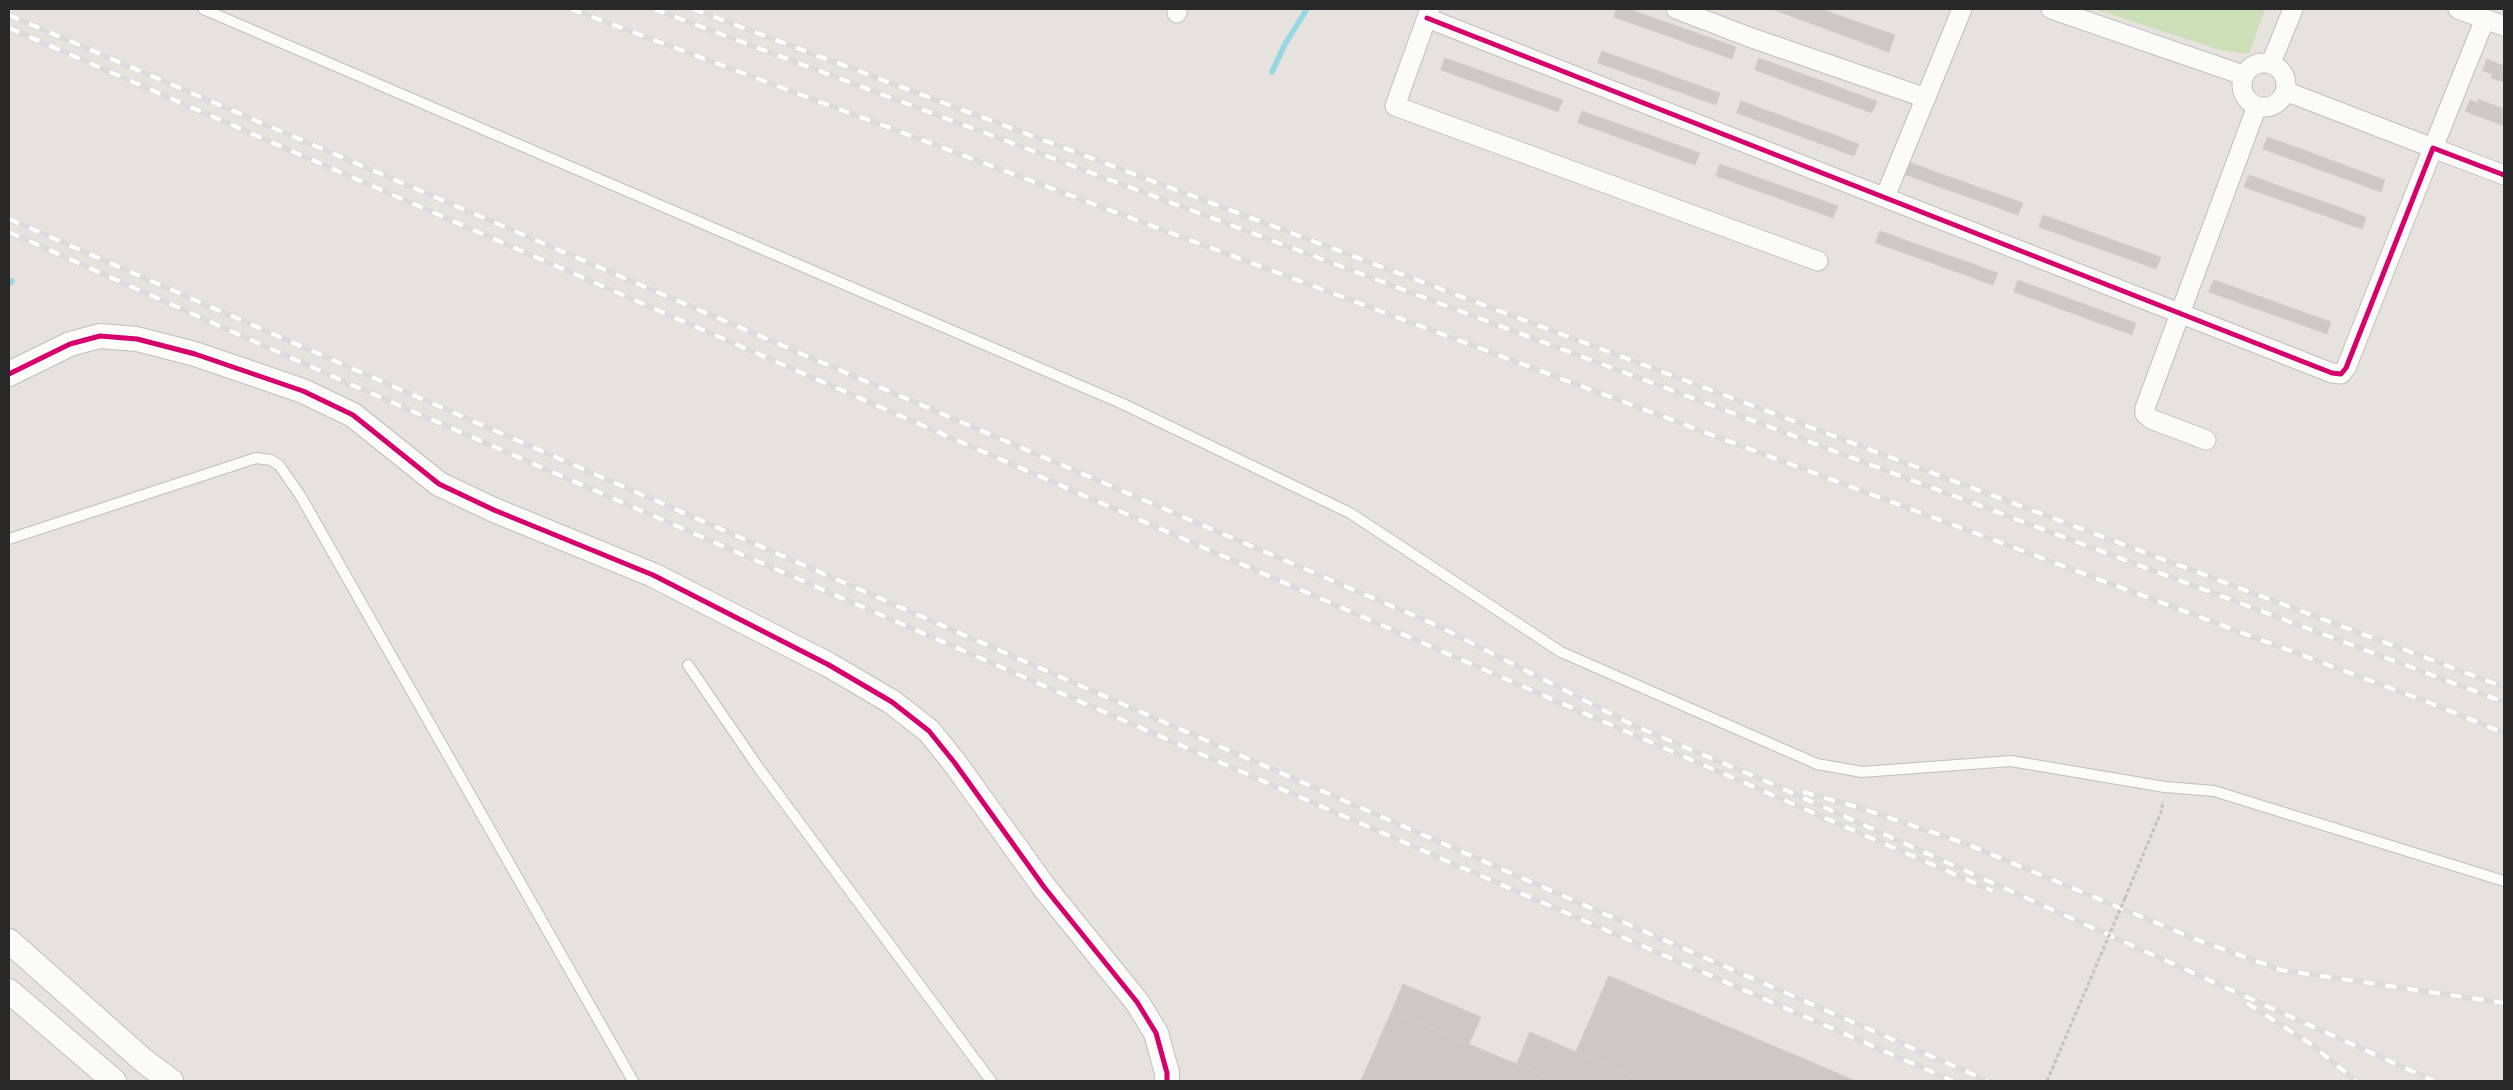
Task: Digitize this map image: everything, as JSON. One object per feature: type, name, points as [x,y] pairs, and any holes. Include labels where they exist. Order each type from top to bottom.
[{"type":"street","points":[[1676,9],[1749,38],[1926,98]]},
{"type":"street","points":[[1885,198],[1962,9]]},
{"type":"street","points":[[2051,9],[2244,75]]},
{"type":"street","points":[[2271,63],[2293,9]]},
{"type":"street","points":[[2458,9],[2504,26]]},
{"type":"street","points":[[1818,261],[1395,106],[1428,13],[1885,198],[2332,373],[2341,374],[2346,368],[2486,19]]},
{"type":"street","points":[[2271,63],[2283,73],[2286,80],[2285,91],[2279,102],[2272,106],[2257,106],[2250,103],[2242,92],[2241,84],[2244,75],[2257,64],[2271,63]]},
{"type":"street","points":[[2285,91],[2504,175]]},
{"type":"street","points":[[2206,440],[2151,419],[2145,414],[2257,106]]},
{"type":"street","points":[[9,374],[70,344],[100,336],[137,339],[195,354],[303,391],[353,415],[439,484],[494,510],[652,575],[829,665],[892,702],[929,730],[1044,887],[1137,1002],[1156,1033],[1167,1073],[1167,1081]]},
{"type":"street","points":[[9,941],[144,1060],[171,1081]]},
{"type":"street","points":[[9,991],[114,1081]]},
{"type":"lane","points":[[203,9],[1123,404],[1350,512],[1561,652],[1817,764],[1862,772],[2011,761],[2165,787],[2214,791],[2504,881]]},
{"type":"lane","points":[[9,539],[110,507],[234,463],[264,458],[279,465],[300,494],[633,1081]]},
{"type":"lane","points":[[688,665],[758,767],[991,1081]]},
{"type":"path","points":[[2047,1081],[2161,812],[2165,787]]},
{"type":"green space","points":[[2094,9],[2265,9],[2249,54],[2220,50]]},
{"type":"building","points":[[1617,9],[1629,9],[1736,47],[1732,59],[1614,17]]},
{"type":"building","points":[[1772,9],[1821,9],[1895,35],[1889,52]]},
{"type":"building","points":[[1602,51],[1720,93],[1716,105],[1598,63]]},
{"type":"building","points":[[1445,58],[1563,100],[1558,112],[1441,70]]},
{"type":"building","points":[[1759,58],[1877,101],[1872,113],[1755,70]]},
{"type":"building","points":[[2487,59],[2504,66],[2504,82],[2491,78],[2492,74],[2483,71]]},
{"type":"building","points":[[2478,99],[2504,109],[2504,126],[2465,111],[2470,100],[2478,103]]},
{"type":"building","points":[[1741,101],[1859,144],[1854,156],[1737,113]]},
{"type":"building","points":[[1582,111],[1700,153],[1695,165],[1578,123]]},
{"type":"building","points":[[2268,137],[2385,180],[2381,192],[2263,149]]},
{"type":"building","points":[[1905,161],[2023,203],[2018,215],[1901,173]]},
{"type":"building","points":[[1720,164],[1838,206],[1833,218],[1716,176]]},
{"type":"building","points":[[2249,175],[2366,217],[2362,229],[2244,187]]},
{"type":"building","points":[[2043,215],[2161,257],[2156,269],[2039,227]]},
{"type":"building","points":[[1880,231],[1998,273],[1993,285],[1876,243]]},
{"type":"building","points":[[2018,280],[2136,323],[2132,335],[2014,292]]},
{"type":"building","points":[[2214,280],[2331,322],[2327,334],[2209,292]]},
{"type":"building","points":[[1609,976],[1856,1081],[1645,1081],[1576,1052]]},
{"type":"building","points":[[1403,984],[1481,1017],[1469,1044],[1392,1011]]},
{"type":"building","points":[[1392,1011],[1469,1044],[1557,1081],[1361,1081]]},
{"type":"building","points":[[1530,1032],[1645,1081],[1557,1081],[1517,1064]]},
{"type":"waterway","points":[[1272,72],[1285,44],[1307,9]]},
{"type":"waterway","points":[[9,284],[12,281]]},
{"type":"railway","points":[[571,9],[2433,704],[2504,733]]},
{"type":"railway","points":[[654,9],[2504,702]]},
{"type":"railway","points":[[693,9],[2504,687]]},
{"type":"railway","points":[[9,15],[1436,625],[1635,726],[1770,783],[2434,1081]]},
{"type":"railway","points":[[9,28],[1993,891]]},
{"type":"railway","points":[[9,219],[1988,1081]]},
{"type":"railway","points":[[9,232],[343,381],[1953,1081]]},
{"type":"railway","points":[[1803,792],[1860,808],[1964,843],[2195,939],[2281,970],[2504,1003]]},
{"type":"railway","points":[[2247,1003],[2312,1045],[2356,1081]]},
{"type":"cycle path","points":[[1427,18],[2332,373],[2341,374],[2346,368],[2433,148],[2504,175]]},
{"type":"cycle path","points":[[9,374],[70,344],[100,336],[137,339],[195,354],[303,391],[353,415],[439,484],[494,510],[653,575],[829,665],[892,702],[929,731],[954,762],[1044,887],[1137,1002],[1156,1033],[1167,1073],[1167,1081]]}]
